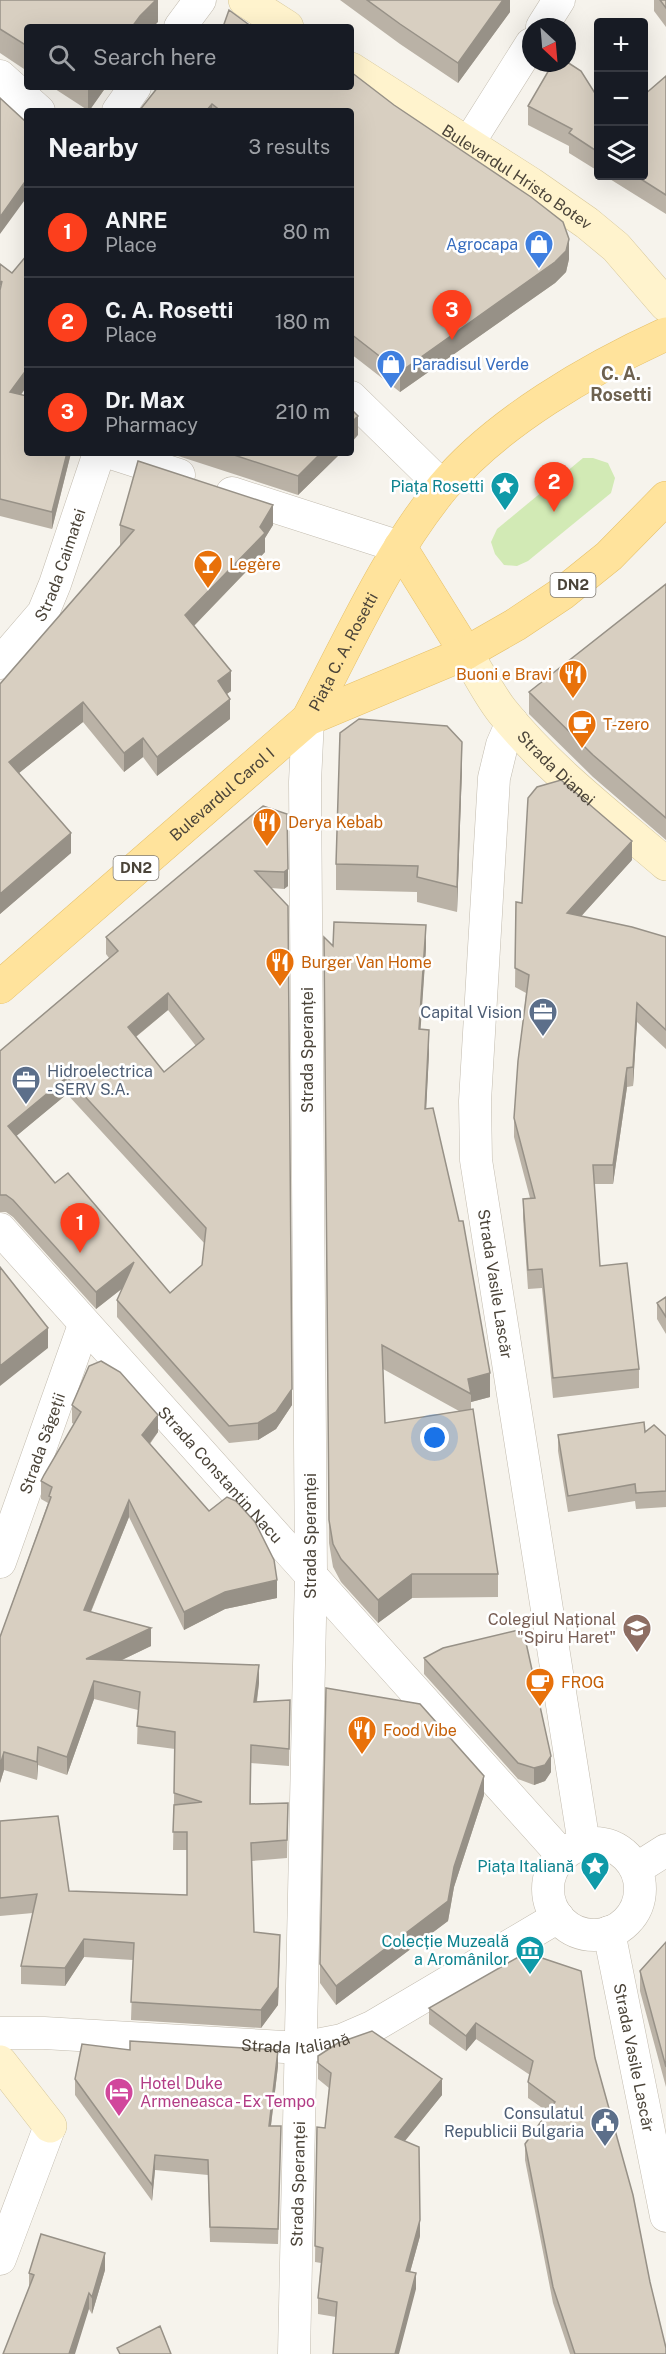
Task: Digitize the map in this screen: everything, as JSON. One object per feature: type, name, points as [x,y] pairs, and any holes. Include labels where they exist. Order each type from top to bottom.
[{"type":"main road","name":"Piața C. A. Rosetti","points":[[308,719],[400,547],[443,487],[507,427],[547,399],[632,349],[666,334]]},
{"type":"main road","name":"Piața C. A. Rosetti","points":[[308,719],[466,653],[515,625],[563,593],[609,556],[666,498]]},
{"type":"main road","points":[[400,547],[466,653]]},
{"type":"main road","name":"Bulevardul Carol I","points":[[0,987],[308,719]]},
{"type":"street","points":[[182,24],[200,0]]},
{"type":"street","points":[[245,0],[281,24]]},
{"type":"street","points":[[548,18],[559,0]]},
{"type":"street","points":[[468,144],[522,58]]},
{"type":"street","name":"Bulevardul Hristo Botev","points":[[354,71],[587,223],[616,247],[666,305]]},
{"type":"street","points":[[0,76],[36,108]]},
{"type":"street","points":[[119,108],[133,90]]},
{"type":"street","points":[[354,400],[443,487]]},
{"type":"street","name":"Strada Caimatei","points":[[0,663],[43,614],[98,456]]},
{"type":"street","points":[[120,456],[400,547]]},
{"type":"street","name":"Strada Dianei","points":[[466,653],[501,709],[512,722],[552,764],[666,864]]},
{"type":"street","name":"Strada Speranței","points":[[294,2354],[311,1573],[306,794],[308,719]]},
{"type":"street","name":"Strada Vasile Lascăr","points":[[512,722],[502,745],[494,778],[475,1101],[476,1160],[573,1850]]},
{"type":"street","name":"Strada Constantin Nacu","points":[[0,1228],[84,1325],[311,1573],[573,1850]]},
{"type":"street","name":"Strada Săgeții","points":[[0,1562],[84,1325]]},
{"type":"street","points":[[600,1843],[614,1848],[627,1857],[636,1869],[640,1892],[633,1914],[623,1925],[609,1932],[594,1935],[578,1932],[564,1924],[558,1917],[549,1898],[548,1883],[553,1868],[573,1850],[600,1843]]},
{"type":"street","points":[[636,1869],[666,1850]]},
{"type":"street","name":"Strada Italiană","points":[[0,2033],[44,2033],[301,2048],[342,2040],[372,2027],[558,1917]]},
{"type":"street","name":"Strada Vasile Lascăr","points":[[609,1932],[666,2216]]},
{"type":"street","points":[[0,2062],[50,2126],[0,2259]]},
{"type":"green space","points":[[583,458],[593,458],[608,463],[615,478],[611,493],[528,561],[517,566],[504,565],[495,554],[491,542],[497,529]]},
{"type":"building","points":[[0,0],[156,0],[134,24],[24,24],[24,44],[0,29]]},
{"type":"building","points":[[367,0],[503,0],[458,63]]},
{"type":"building","points":[[660,0],[666,0],[666,8]]},
{"type":"building","points":[[229,10],[248,24],[224,24]]},
{"type":"building","points":[[576,68],[581,71],[594,92],[594,149],[569,133],[572,129],[528,106],[548,72],[576,72]]},
{"type":"building","points":[[354,74],[394,105],[531,197],[563,222],[569,239],[566,251],[555,262],[400,372],[354,336],[354,108],[217,108],[212,104],[209,108],[141,108],[156,90],[354,90]]},
{"type":"building","points":[[666,76],[666,195],[642,180],[648,180],[648,92]]},
{"type":"building","points":[[0,98],[24,120],[24,183],[0,217]]},
{"type":"building","points":[[24,259],[24,373],[10,392],[24,395],[24,456],[66,456],[52,512],[0,499],[0,290],[2,281],[0,284],[0,264],[12,273]]},
{"type":"building","points":[[237,456],[318,456],[298,476]]},
{"type":"building","points":[[138,461],[273,505],[260,527],[265,533],[185,615],[231,671],[218,681],[230,699],[157,757],[143,738],[124,753],[83,702],[9,762],[71,833],[0,894],[0,684],[134,530],[120,525]]},
{"type":"building","points":[[666,584],[666,818],[593,755],[529,692]]},
{"type":"building","points":[[359,719],[447,726],[462,742],[457,887],[417,877],[418,866],[336,864],[340,733]]},
{"type":"building","points":[[561,780],[632,841],[567,913],[666,937],[666,1030],[637,1003],[633,1067],[627,1068],[613,1165],[593,1165],[600,1266],[627,1263],[639,1369],[553,1378],[542,1269],[528,1270],[523,1199],[535,1198],[514,1118],[518,1061],[529,975],[515,968],[516,902],[522,903],[528,798],[537,787]]},
{"type":"building","points":[[263,806],[287,814],[288,869],[284,872],[255,871],[288,906],[292,1389],[276,1412],[258,1423],[229,1426],[117,1300],[134,1262],[96,1292],[13,1200],[6,1195],[0,1195],[0,1051],[118,951],[106,937]],"holes":[[[168,993],[204,1039],[164,1072],[128,1027]],[[67,1077],[206,1228],[202,1265],[170,1293],[68,1173],[55,1183],[8,1126]]]},
{"type":"building","points":[[334,922],[426,925],[419,1029],[429,1030],[425,1109],[433,1108],[459,1221],[463,1221],[490,1373],[468,1379],[471,1394],[382,1345],[385,1423],[473,1409],[498,1574],[412,1574],[378,1600],[341,1559],[333,1544],[329,1520],[324,937],[333,946]]},
{"type":"building","points":[[0,1267],[48,1328],[0,1366]]},
{"type":"building","points":[[666,1297],[666,1317],[657,1303]]},
{"type":"building","points":[[101,1361],[120,1372],[158,1415],[142,1435],[209,1511],[227,1497],[236,1501],[255,1522],[274,1560],[277,1580],[225,1592],[184,1612],[129,1500],[84,1610],[151,1628],[86,1659],[259,1665],[254,1702],[290,1700],[289,1749],[251,1745],[250,1804],[288,1803],[287,1840],[251,1843],[254,1932],[280,1935],[278,1987],[261,2010],[131,2002],[134,1943],[84,1939],[65,1968],[21,1966],[37,1894],[0,1898],[0,1821],[58,1816],[69,1891],[187,1895],[187,1832],[173,1832],[174,1805],[202,1802],[174,1793],[175,1732],[137,1726],[140,1692],[94,1681],[67,1757],[38,1747],[37,1762],[4,1752],[0,1765],[0,1637],[51,1497],[49,1496],[52,1487],[41,1481],[81,1412],[72,1405],[89,1366]]},
{"type":"building","points":[[644,1422],[645,1432],[654,1425],[666,1436],[666,1491],[636,1493],[635,1484],[568,1496],[558,1435]]},
{"type":"building","points":[[523,1629],[551,1756],[545,1765],[534,1768],[518,1763],[424,1658],[443,1648]]},
{"type":"building","points":[[326,1688],[420,1704],[484,1776],[454,1867],[448,1901],[336,1986],[320,1964]]},
{"type":"building","points":[[666,1942],[666,2067],[640,1971]]},
{"type":"building","points":[[529,1951],[542,1958],[581,1971],[595,2058],[633,2195],[666,2354],[575,2354],[553,2287],[525,2144],[555,2102],[528,2082],[533,2061],[476,2023],[466,2036],[429,2008]]},
{"type":"building","points":[[372,2031],[442,2079],[395,2137],[419,2147],[420,2220],[406,2271],[416,2273],[395,2354],[333,2354],[337,2302],[318,2298],[323,2248],[315,2246],[317,2127],[325,2128],[331,2073],[318,2063],[318,2056],[338,2043]]},
{"type":"building","points":[[130,2041],[278,2050],[269,2126],[281,2126],[278,2229],[210,2227],[208,2160],[155,2155],[152,2185],[75,2079],[82,2044],[130,2050]]},
{"type":"building","points":[[41,2234],[105,2253],[92,2297],[89,2293],[69,2354],[3,2354],[34,2275],[29,2273]]},
{"type":"building","points":[[160,2326],[171,2354],[120,2354],[117,2348]]},
{"type":"place","name":"Agrocapa","points":[[539,270]]},
{"type":"place","name":"Dr. Max","points":[[452,340]]},
{"type":"place","name":"Paradisul Verde","points":[[391,390]]},
{"type":"place","name":"Piața Rosetti","points":[[505,512]]},
{"type":"place","name":"C. A. Rosetti","points":[[554,512]]},
{"type":"place","name":"Legère","points":[[208,590]]},
{"type":"place","name":"Buoni e Bravi","points":[[573,700]]},
{"type":"place","name":"T-zero","points":[[582,750]]},
{"type":"place","name":"Derya Kebab","points":[[267,848]]},
{"type":"place","name":"Burger Van Home","points":[[280,988]]},
{"type":"place","name":"Capital Vision","points":[[543,1038]]},
{"type":"place","name":"Hidroelectrica - SERV S.A.","points":[[26,1106]]},
{"type":"place","name":"ANRE","points":[[80,1253]]},
{"type":"place","name":"Colegiul Național \"Spiru Haret\"","points":[[637,1654]]},
{"type":"place","name":"FROG","points":[[540,1708]]},
{"type":"place","name":"Food Vibe","points":[[362,1756]]},
{"type":"place","name":"Piața Italiană","points":[[595,1892]]},
{"type":"place","name":"Colecție Muzeală a Aromânilor","points":[[530,1976]]},
{"type":"place","name":"Hotel Duke Armeneasca - Ex Tempo","points":[[119,2118]]},
{"type":"place","name":"Consulatul Republicii Bulgaria","points":[[605,2148]]},
{"type":"district","name":"C. A. Rosetti","points":[[621,384]]}]
